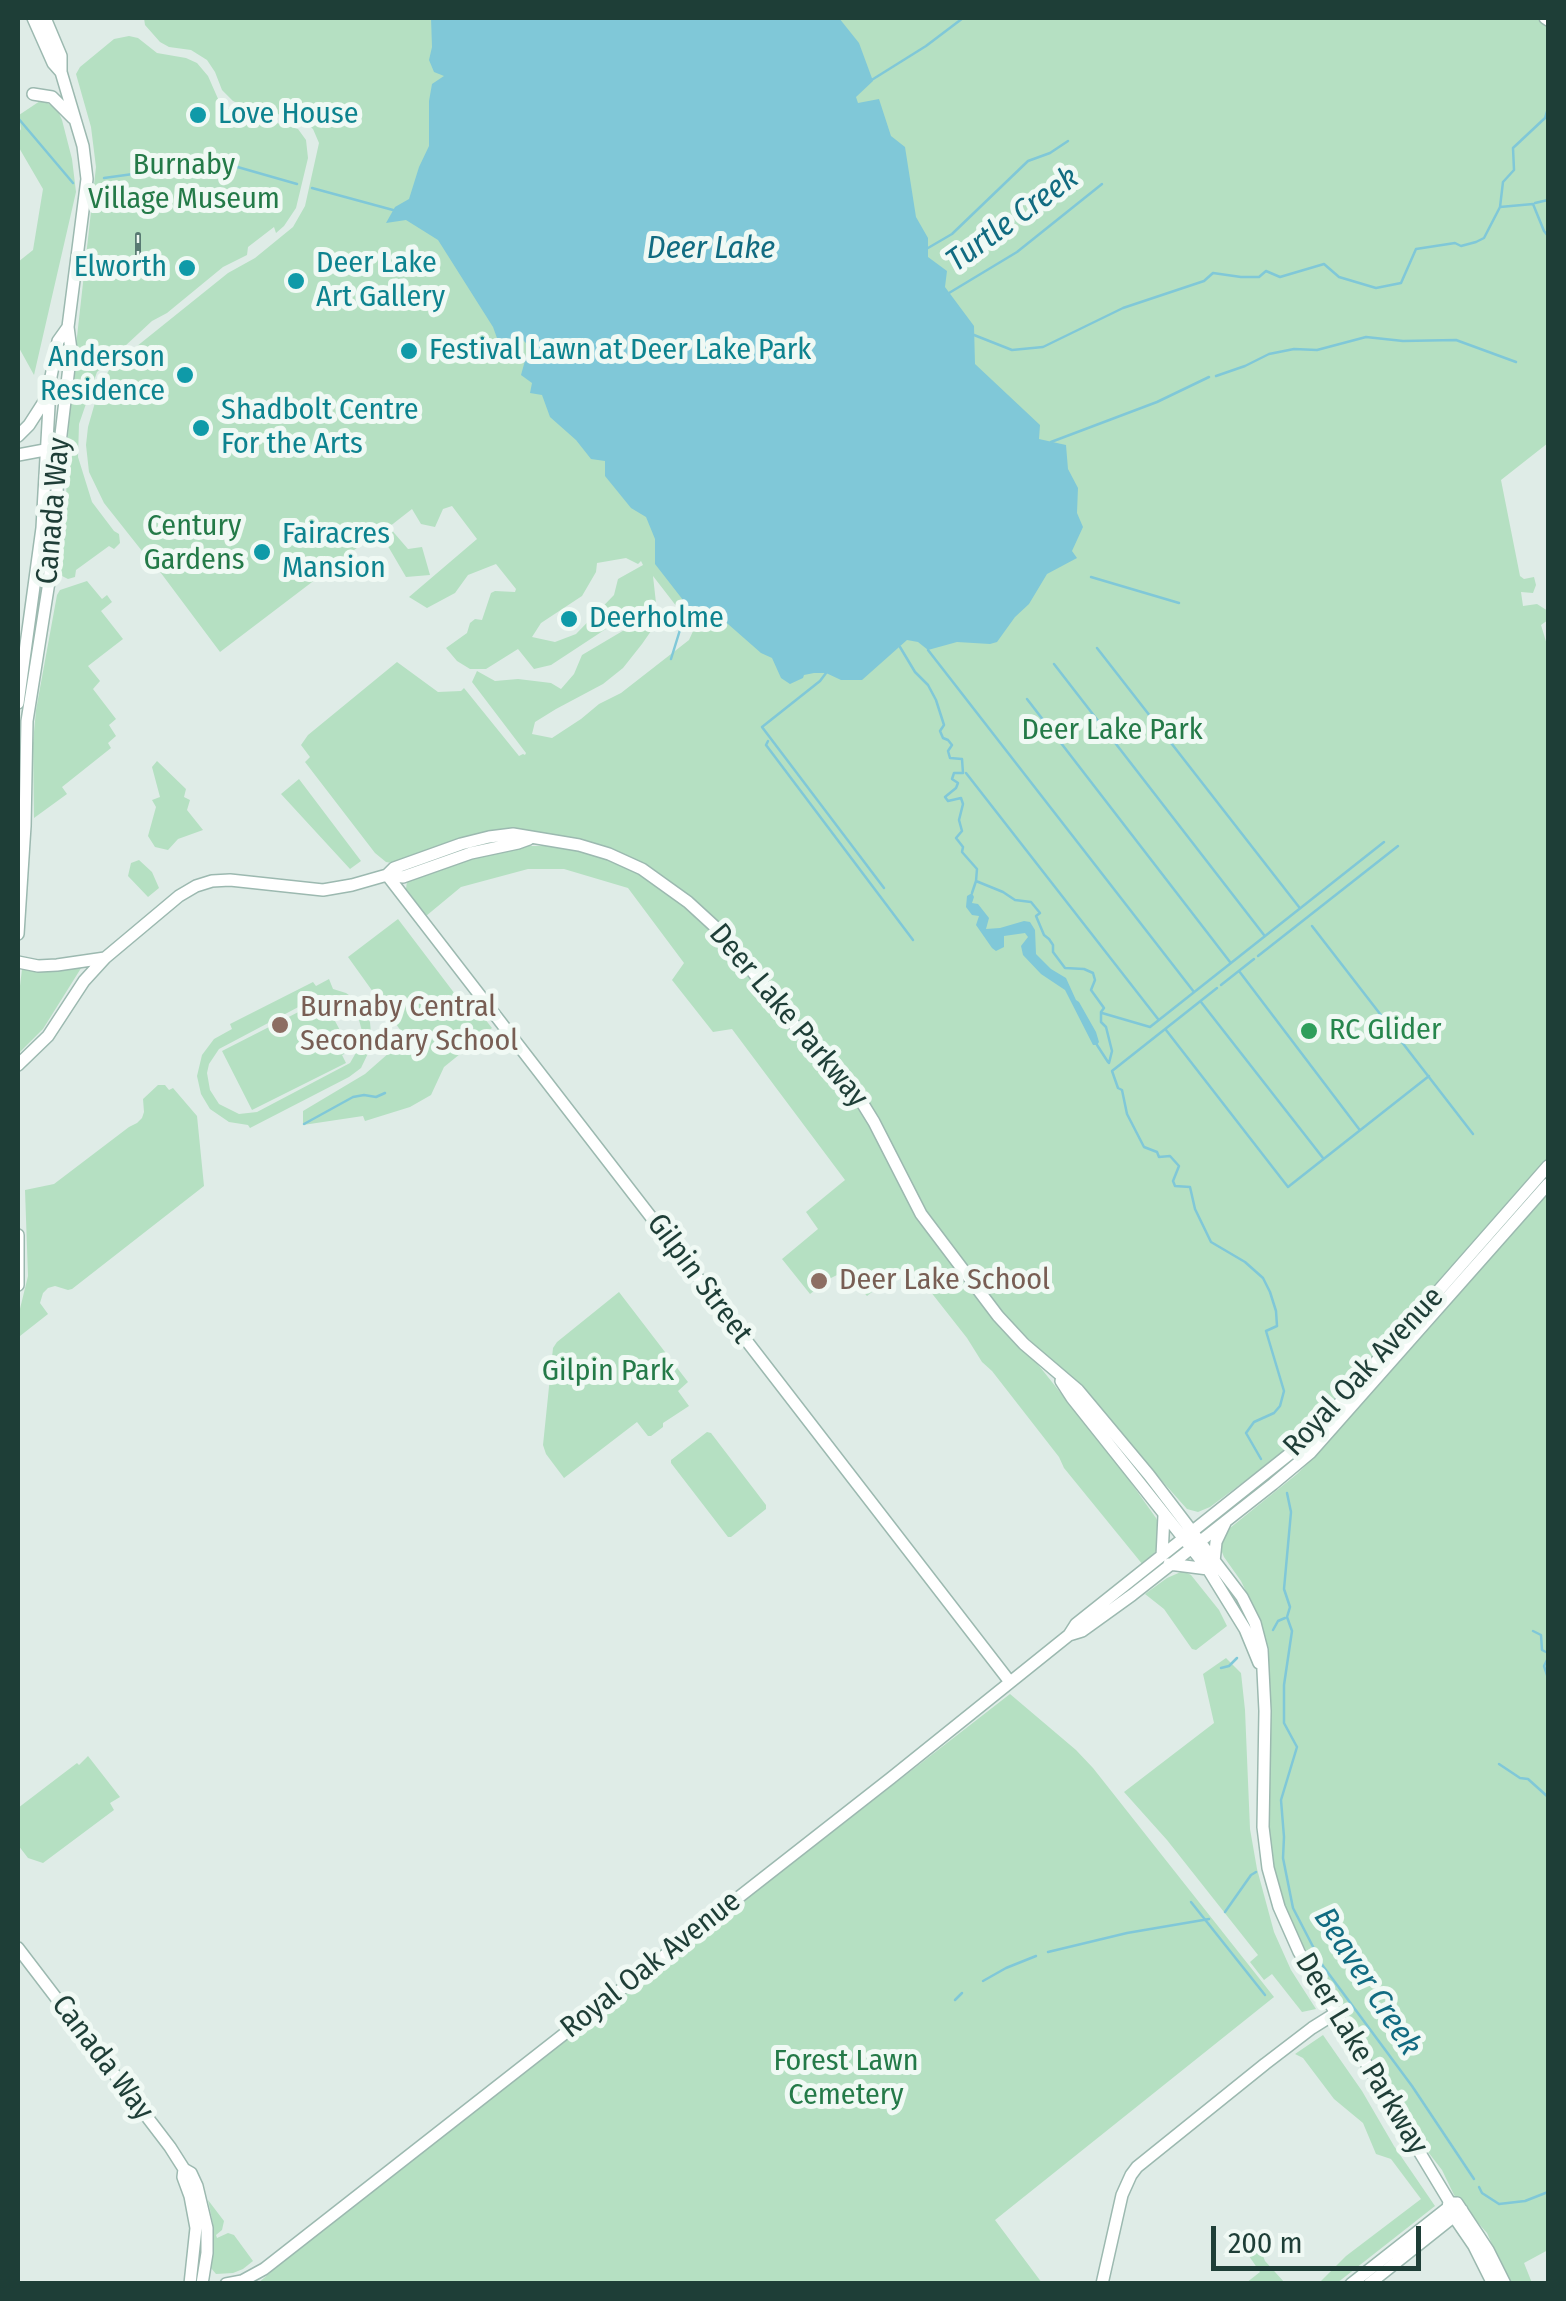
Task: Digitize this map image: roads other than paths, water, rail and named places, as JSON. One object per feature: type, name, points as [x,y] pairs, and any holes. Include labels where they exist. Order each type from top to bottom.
[{"type":"main road","name":"Canada Way","points":[[33,18],[61,72]]},
{"type":"main road","name":"Canada Way","points":[[18,703],[45,478],[72,350],[68,327],[88,179],[83,146],[61,72],[61,56],[46,18]]},
{"type":"main road","points":[[33,94],[52,97],[76,121]]},
{"type":"main road","name":"Canada Way","points":[[18,934],[27,721],[49,582],[53,444],[47,397],[58,341],[68,327]]},
{"type":"main road","points":[[47,397],[18,436],[53,444]]},
{"type":"main road","points":[[18,455],[53,444]]},
{"type":"main road","points":[[18,455],[45,478]]},
{"type":"main road","name":"Deer Lake Parkway","points":[[18,1065],[48,1036],[84,981],[105,958],[196,886],[230,880],[323,890],[387,876],[403,877],[529,838],[579,845],[626,861],[659,880],[713,925],[799,1031],[846,1079],[867,1108],[905,1186],[931,1228],[998,1316],[1078,1390],[1211,1566],[1261,1667],[1265,1711],[1264,1827],[1268,1868],[1278,1907],[1336,2013],[1454,2207],[1492,2284]]},
{"type":"main road","name":"Gilpin Street","points":[[387,876],[1010,1682]]},
{"type":"main road","points":[[18,962],[38,966],[105,958]]},
{"type":"main road","name":"Royal Oak Avenue","points":[[226,2284],[242,2281],[264,2269],[1069,1635],[1082,1632],[1165,1560],[1191,1540],[1226,1522],[1273,1484],[1323,1440],[1512,1216],[1548,1166]]},
{"type":"main road","name":"Royal Oak Avenue","points":[[1512,1216],[1548,1184]]},
{"type":"main road","points":[[18,1235],[18,1285]]},
{"type":"main road","name":"Royal Oak Avenue","points":[[1191,1540],[1211,1516],[1316,1429],[1434,1305]]},
{"type":"main road","points":[[1211,1516],[1171,1513],[1165,1560],[1211,1566],[1216,1542],[1226,1522]]},
{"type":"main road","name":"Canada Way","points":[[18,1948],[198,2186],[207,2228],[207,2253],[199,2283]]},
{"type":"main road","points":[[1102,2284],[1122,2195],[1137,2166],[1336,2013]]},
{"type":"main road","points":[[1351,2284],[1454,2207]]},
{"type":"main road","points":[[1369,2284],[1454,2207]]},
{"type":"main road","name":"Deer Lake Parkway","points":[[1454,2207],[1488,2250],[1504,2284]]},
{"type":"water","name":"Deer Lake","points":[[431,18],[839,18],[859,43],[873,81],[856,97],[858,103],[879,99],[891,136],[905,147],[916,217],[928,238],[928,257],[947,271],[945,287],[974,326],[975,364],[1040,425],[1039,439],[1066,445],[1068,469],[1078,488],[1077,513],[1083,527],[1072,551],[1077,558],[1047,574],[1029,604],[997,642],[957,642],[928,650],[907,640],[862,680],[841,680],[826,673],[814,673],[790,684],[781,678],[772,658],[720,617],[708,618],[690,609],[655,564],[655,539],[646,517],[631,508],[605,476],[605,461],[591,459],[550,417],[542,395],[530,393],[532,383],[521,375],[529,346],[522,339],[512,355],[502,352],[493,327],[438,240],[406,220],[386,223],[395,207],[409,199],[429,146],[432,84],[444,76],[434,72],[429,60]]},
{"type":"water","points":[[972,893],[972,903],[978,904],[989,918],[986,929],[1030,922],[1035,930],[1036,954],[1066,978],[1096,1032],[1097,1045],[1093,1045],[1065,990],[1041,974],[1023,955],[1021,946],[1028,937],[1025,933],[1004,936],[1004,947],[996,951],[992,948],[976,925],[979,916],[972,915],[966,907],[967,896]]},
{"type":"waterway","points":[[870,81],[963,18]]},
{"type":"waterway","points":[[1500,207],[1503,182],[1514,170],[1513,148],[1545,118],[1548,108]]},
{"type":"waterway","points":[[18,118],[73,183]]},
{"type":"waterway","points":[[928,248],[952,234],[1028,161],[1068,141]]},
{"type":"waterway","points":[[104,178],[220,162],[297,184]]},
{"type":"waterway","name":"Turtle Creek","points":[[949,293],[1017,252],[1102,184]]},
{"type":"waterway","points":[[312,188],[393,210]]},
{"type":"waterway","points":[[1535,203],[1548,200]]},
{"type":"waterway","points":[[974,335],[1012,350],[1043,347],[1123,308],[1204,281],[1213,273],[1259,277],[1266,271],[1280,277],[1324,264],[1339,277],[1376,288],[1401,283],[1416,249],[1476,242],[1484,238],[1500,207],[1533,204],[1548,236]]},
{"type":"waterway","points":[[1216,376],[1269,354],[1317,350],[1366,337],[1456,340],[1516,362]]},
{"type":"waterway","points":[[1051,442],[1157,402],[1209,377]]},
{"type":"waterway","points":[[1091,577],[1179,603]]},
{"type":"waterway","points":[[671,659],[688,604]]},
{"type":"waterway","name":"Beaver Creek","points":[[900,647],[936,700],[944,725],[940,731],[952,745],[948,751],[950,758],[962,759],[963,773],[954,773],[952,779],[958,783],[945,797],[948,801],[961,798],[962,831],[956,838],[977,869],[976,881],[1015,900],[1031,902],[1040,913],[1036,916],[1044,935],[1065,968],[1093,973],[1091,990],[1104,1008],[1101,1022],[1112,1051],[1109,1063]]},
{"type":"waterway","points":[[1097,648],[1299,907]]},
{"type":"waterway","points":[[928,650],[1194,992]]},
{"type":"waterway","points":[[1054,664],[1264,935]]},
{"type":"waterway","points":[[826,673],[762,727],[884,888]]},
{"type":"waterway","points":[[1027,699],[1230,962]]},
{"type":"waterway","points":[[768,741],[766,745],[913,940]]},
{"type":"waterway","points":[[966,773],[1158,1019]]},
{"type":"waterway","points":[[1102,1013],[1150,1027],[1384,842]]},
{"type":"waterway","points":[[1258,956],[1398,846]]},
{"type":"waterway","points":[[972,893],[976,881]]},
{"type":"waterway","points":[[1312,926],[1473,1134]]},
{"type":"waterway","points":[[1221,985],[1254,959]]},
{"type":"waterway","points":[[1239,971],[1359,1129]]},
{"type":"waterway","name":"Beaver Creek","points":[[1217,988],[1112,1071],[1144,1147],[1157,1152],[1159,1157],[1170,1156],[1179,1166],[1175,1186],[1190,1187],[1195,1209],[1211,1242],[1245,1262],[1263,1278],[1270,1292],[1277,1326],[1266,1331],[1284,1391],[1274,1413],[1254,1422],[1246,1433],[1261,1459]]},
{"type":"waterway","points":[[1201,1002],[1323,1158]]},
{"type":"waterway","points":[[1166,1030],[1288,1187],[1429,1076]]},
{"type":"waterway","points":[[1097,1045],[1108,1062]]},
{"type":"waterway","points":[[304,1124],[353,1097],[385,1093]]},
{"type":"waterway","name":"Beaver Creek","points":[[1287,1493],[1291,1512],[1284,1589],[1292,1631],[1284,1685],[1284,1723],[1297,1747],[1281,1800],[1283,1858],[1293,1908],[1323,1966],[1412,2086],[1474,2179]]},
{"type":"waterway","points":[[1273,1630],[1285,1618]]},
{"type":"waterway","points":[[1533,1631],[1541,1635],[1542,1650],[1548,1653]]},
{"type":"waterway","points":[[1221,1668],[1237,1658]]},
{"type":"waterway","points":[[1548,1658],[1544,1666],[1548,1678]]},
{"type":"waterway","points":[[1499,1764],[1528,1779],[1548,1797]]},
{"type":"waterway","points":[[1225,1912],[1256,1872]]},
{"type":"waterway","points":[[1191,1902],[1265,1995]]},
{"type":"waterway","points":[[1048,1952],[1209,1919]]},
{"type":"waterway","points":[[983,1981],[1036,1956]]},
{"type":"waterway","points":[[955,2000],[962,1993]]},
{"type":"waterway","name":"Beaver Creek","points":[[1479,2187],[1499,2204],[1525,2201],[1548,2192]]},
{"type":"railway","points":[[138,235],[138,256]]},
{"type":"place","name":"Love House","points":[[198,115]]},
{"type":"place","name":"Elworth","points":[[187,268]]},
{"type":"place","name":"Deer Lake Art Gallery","points":[[296,281]]},
{"type":"place","name":"Festival Lawn at Deer Lake Park","points":[[409,351]]},
{"type":"place","name":"Anderson Residence","points":[[185,375]]},
{"type":"place","name":"Shadbolt Centre For the Arts","points":[[201,428]]},
{"type":"place","name":"Fairacres Mansion","points":[[262,552]]},
{"type":"place","name":"Deerholme","points":[[569,619]]},
{"type":"place","name":"Burnaby Central Secondary School","points":[[280,1025]]},
{"type":"place","name":"RC Glider","points":[[1309,1031]]},
{"type":"place","name":"Deer Lake School","points":[[819,1281]]},
{"type":"park label","name":"Burnaby Village Museum","points":[[184,183]]},
{"type":"park label","name":"Century Gardens","points":[[194,544]]},
{"type":"park label","name":"Deer Lake Park","points":[[1112,731]]},
{"type":"park label","name":"Gilpin Park","points":[[608,1372]]},
{"type":"park label","name":"Forest Lawn Cemetery","points":[[846,2079]]}]
